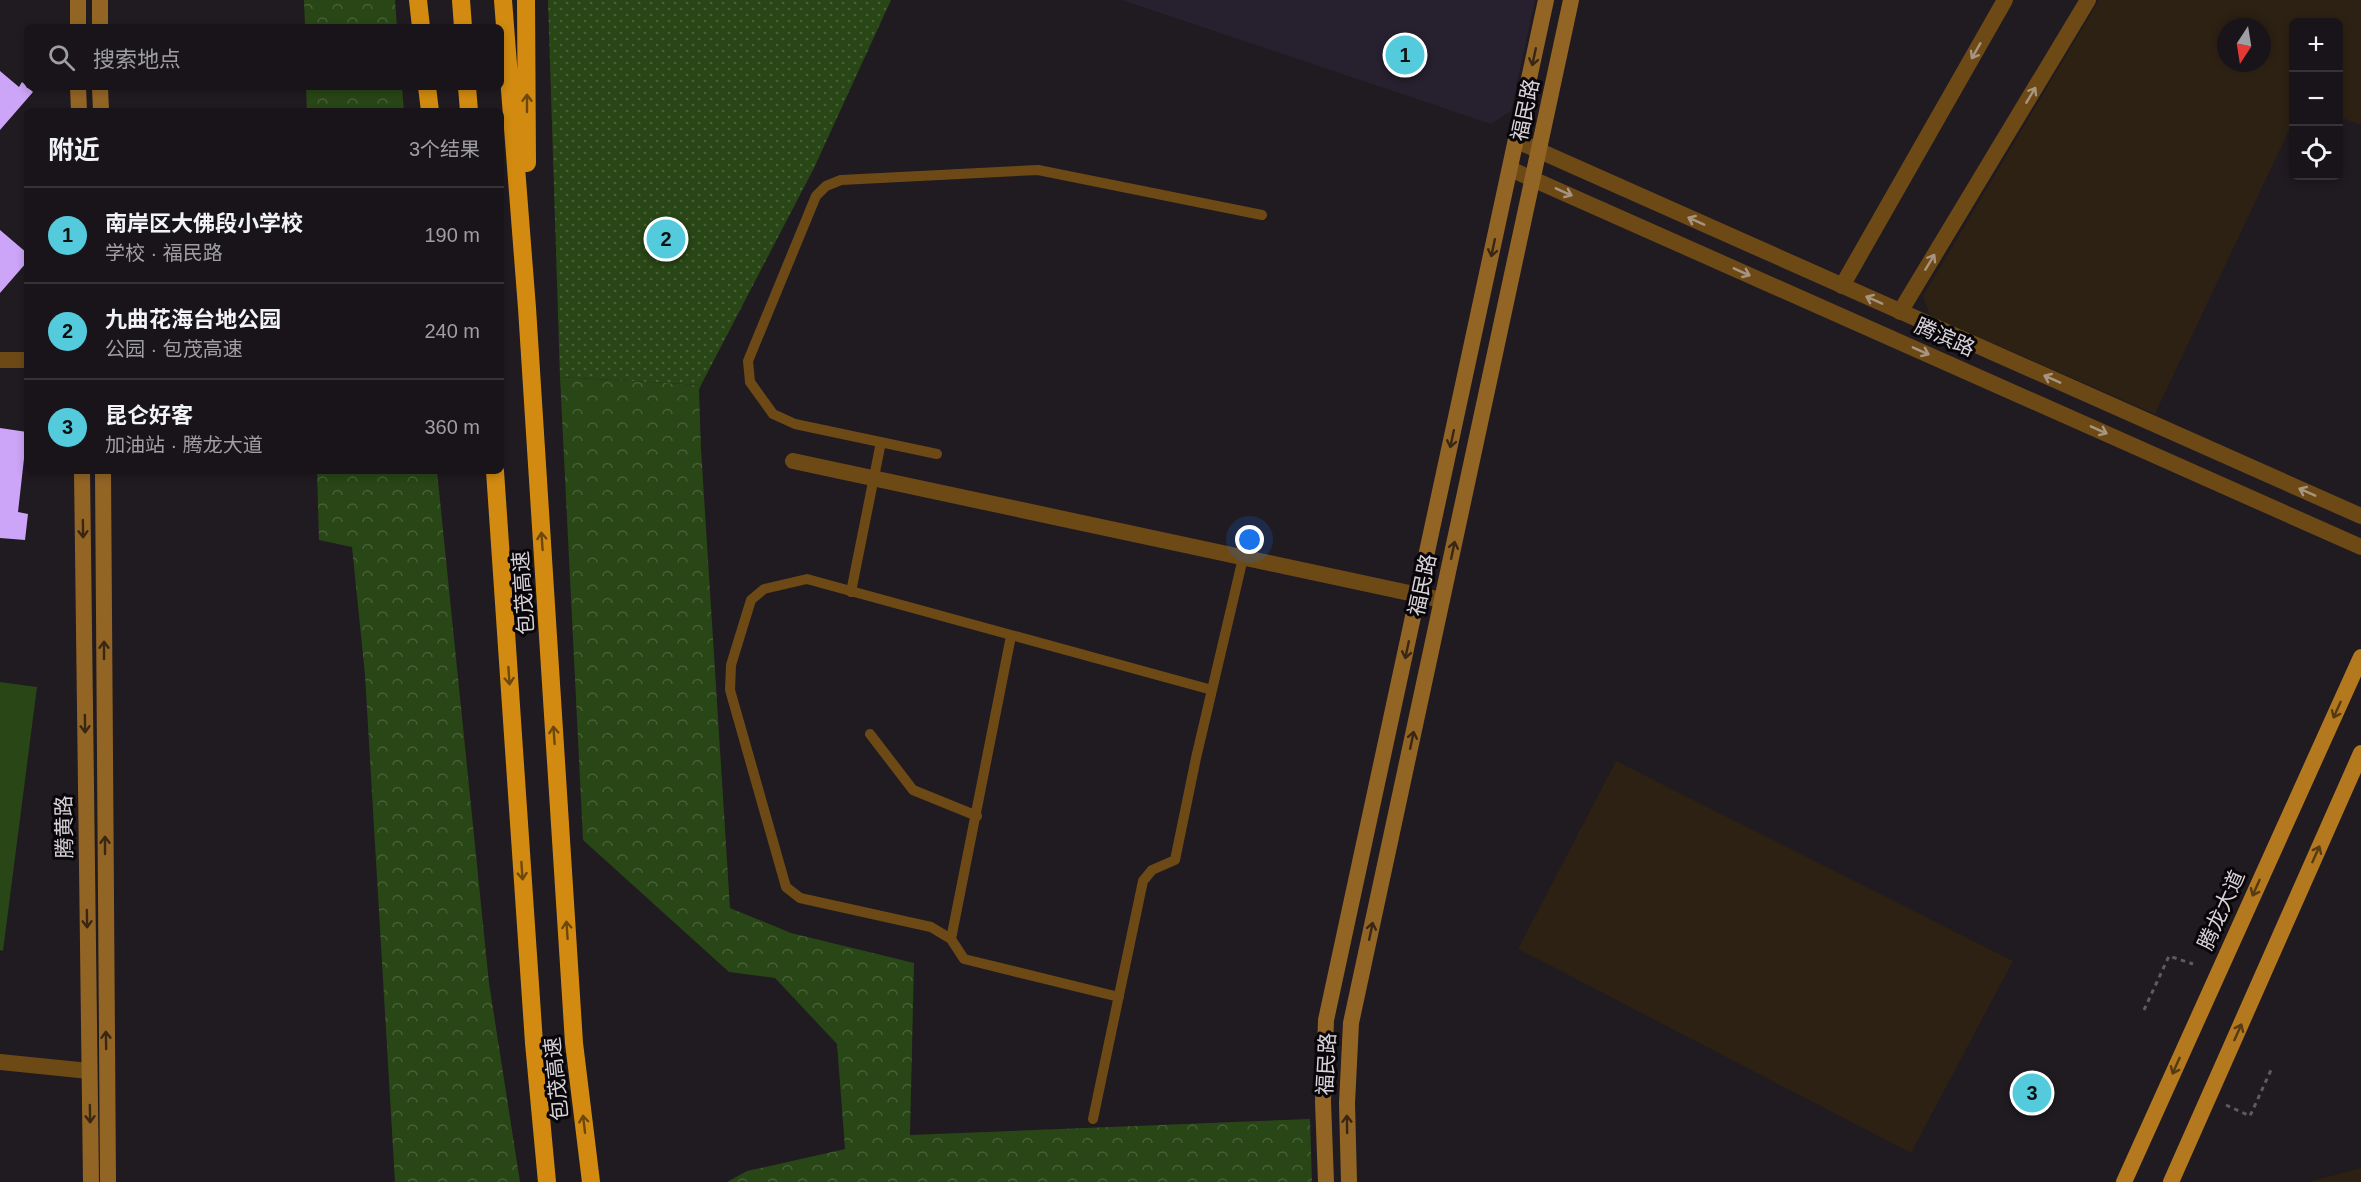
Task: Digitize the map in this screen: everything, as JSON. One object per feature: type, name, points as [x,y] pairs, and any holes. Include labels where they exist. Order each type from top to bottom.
[{"type":"highway","points":[[418,0],[421,24]]},
{"type":"highway","points":[[461,0],[463,24]]},
{"type":"highway","name":"包茂高速","points":[[503,0],[527,308],[573,1031],[591,1182]]},
{"type":"highway","points":[[526,0],[527,308]]},
{"type":"highway","points":[[428,90],[430,108]]},
{"type":"highway","points":[[467,90],[469,108]]},
{"type":"highway","points":[[482,474],[506,625]]},
{"type":"highway","name":"包茂高速","points":[[495,474],[534,1043],[547,1182]]},
{"type":"main road","points":[[78,0],[78,24]]},
{"type":"main road","points":[[100,0],[100,24]]},
{"type":"main road","name":"福民路","points":[[1326,1182],[1323,1102],[1326,1020],[1546,0]]},
{"type":"main road","name":"福民路","points":[[1349,1182],[1347,1103],[1351,1023],[1571,0]]},
{"type":"main road","points":[[78,90],[79,108]]},
{"type":"main road","points":[[100,90],[101,108]]},
{"type":"main road","name":"腾黄路","points":[[82,474],[91,1182]]},
{"type":"main road","name":"腾黄路","points":[[103,474],[108,1182]]},
{"type":"main road","name":"腾龙大道","points":[[2124,1182],[2361,657]]},
{"type":"main road","points":[[2171,1182],[2361,753]]},
{"type":"street","points":[[1842,286],[2005,0]]},
{"type":"street","points":[[1900,312],[2088,0]]},
{"type":"street","name":"腾滨路","points":[[1516,141],[2361,516]]},
{"type":"street","name":"腾滨路","points":[[1510,169],[2361,547]]},
{"type":"street","points":[[0,360],[24,360]]},
{"type":"street","points":[[793,461],[1442,600]]},
{"type":"street","points":[[0,1062],[89,1071]]},
{"type":"lane","points":[[937,454],[795,424],[773,414],[750,382],[748,361],[816,196],[826,186],[841,180],[1038,170],[1262,215]]},
{"type":"lane","points":[[851,592],[881,442]]},
{"type":"lane","points":[[1093,1119],[1143,881],[1152,870],[1175,860],[1243,558]]},
{"type":"lane","points":[[1119,998],[964,959],[951,939],[931,927],[800,898],[786,886],[730,690],[731,665],[751,600],[764,589],[807,579],[1212,690]]},
{"type":"lane","points":[[951,939],[1011,636]]},
{"type":"lane","points":[[870,734],[913,790],[977,816]]},
{"type":"path","points":[[2144,1010],[2169,956],[2193,964]]},
{"type":"path","points":[[2226,1105],[2250,1116],[2271,1070]]},
{"type":"shaded area","points":[[1122,0],[1535,0],[1511,111],[1491,124]]},
{"type":"shaded area","points":[[2099,0],[2361,0],[2361,125],[2343,118],[2343,18],[2289,18],[2289,130],[2155,414],[1930,316],[1923,296]]},
{"type":"shaded area","points":[[1616,761],[2013,961],[1911,1153],[1518,949]]},
{"type":"shaded area","points":[[2361,1168],[2361,1182],[2308,1182]]},
{"type":"green space","points":[[304,0],[395,0],[397,24],[305,24]]},
{"type":"green space","points":[[548,0],[891,0],[814,168],[701,385],[560,377]]},
{"type":"green space","points":[[306,90],[402,90],[404,108],[307,108]]},
{"type":"green space","points":[[560,377],[701,385],[699,390],[701,449],[730,908],[791,933],[914,963],[910,1135],[1310,1119],[1312,1182],[727,1182],[747,1171],[845,1149],[837,1044],[775,978],[729,972],[583,840]]},
{"type":"green space","points":[[317,474],[437,474],[489,983],[520,1182],[395,1182],[365,675],[352,547],[319,540]]},
{"type":"green space","points":[[0,682],[37,687],[3,951],[0,950]]},
{"type":"building","points":[[0,71],[19,87],[22,82],[24,90],[33,92],[0,130]]},
{"type":"building","points":[[0,230],[24,250],[24,265],[0,293]]},
{"type":"building","points":[[0,428],[24,432],[24,459],[18,512],[28,514],[25,540],[0,538]]},
{"type":"place","name":"南岸区大佛段小学校","points":[[1405,55]]},
{"type":"place","name":"九曲花海台地公园","points":[[666,239]]},
{"type":"place","name":"昆仑好客","points":[[2032,1093]]}]
